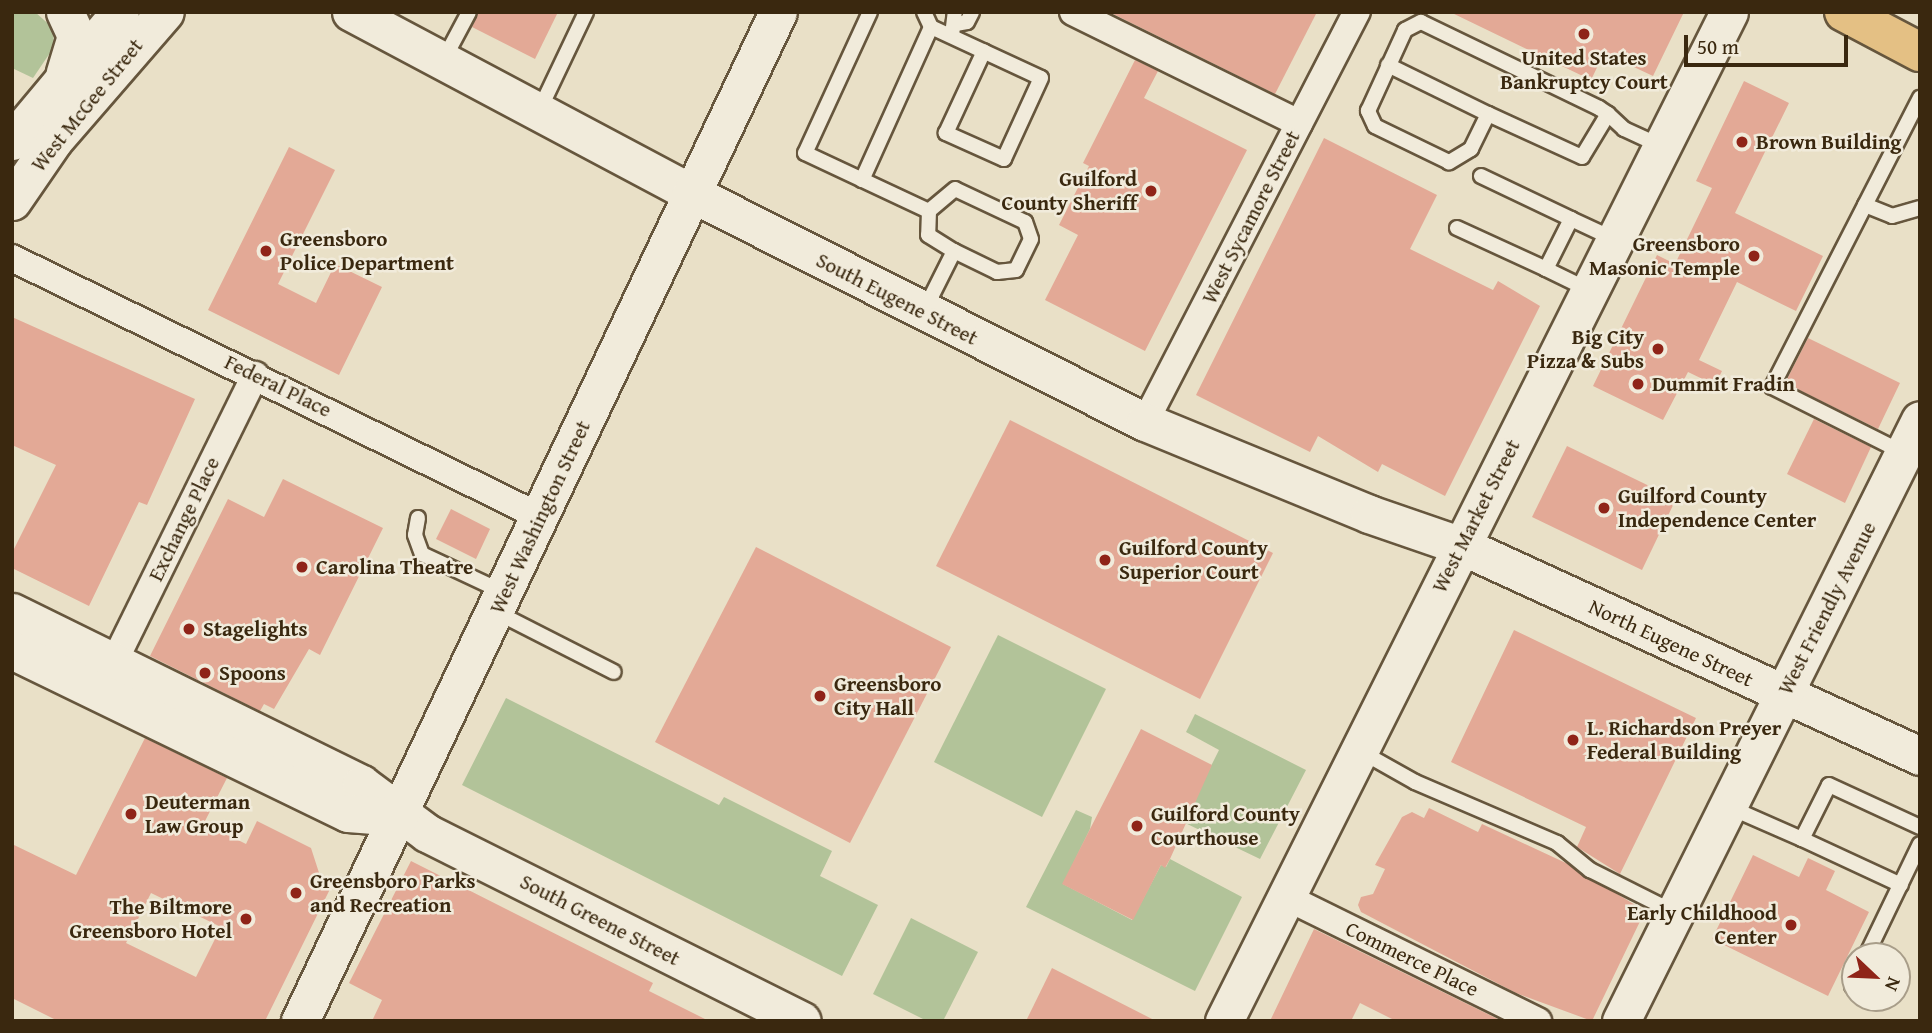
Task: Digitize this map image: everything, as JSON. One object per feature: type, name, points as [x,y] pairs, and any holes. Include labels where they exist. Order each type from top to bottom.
[{"type":"main road","points":[[64,76],[76,36],[65,12]]},
{"type":"main road","name":"West McGee Street","points":[[12,141],[120,12]]},
{"type":"main road","name":"West McGee Street","points":[[12,201],[71,119],[165,12]]},
{"type":"main road","name":"South Eugene Street","points":[[351,12],[691,193],[924,313],[1145,422],[1369,514],[1461,546]]},
{"type":"main road","name":"West Washington Street","points":[[300,1021],[501,603],[778,12]]},
{"type":"main road","name":"West Market Street","points":[[1224,1021],[1729,12]]},
{"type":"main road","points":[[1864,18],[1920,52]]},
{"type":"main road","name":"West Friendly Avenue","points":[[1623,1020],[1920,420]]},
{"type":"main road","name":"North Eugene Street","points":[[1461,546],[1920,756]]},
{"type":"main road","name":"South Greene Street","points":[[12,612],[361,784],[399,817],[802,1021]]},
{"type":"main road","name":"South Greene Street","points":[[12,650],[348,813],[399,817]]},
{"type":"street","points":[[1073,12],[1299,123]]},
{"type":"street","name":"West Sycamore Street","points":[[1145,422],[1357,12]]},
{"type":"street","name":"Federal Place","points":[[12,258],[541,517]]},
{"type":"street","name":"Exchange Place","points":[[114,662],[254,375]]},
{"type":"street","name":"Commerce Place","points":[[1286,897],[1538,1021]]},
{"type":"lane","points":[[443,61],[469,12]]},
{"type":"lane","points":[[538,112],[586,12]]},
{"type":"lane","points":[[870,12],[804,153],[929,211]]},
{"type":"lane","points":[[862,180],[931,27],[924,12]]},
{"type":"lane","points":[[931,27],[967,22],[972,12]]},
{"type":"lane","points":[[1488,114],[1471,149],[1457,161],[1444,161],[1381,130],[1370,122],[1368,111],[1409,25],[1421,22],[1437,27],[1604,111],[1662,147]]},
{"type":"lane","points":[[955,24],[984,51],[1041,78],[1004,159],[946,133],[984,51]]},
{"type":"lane","points":[[1388,65],[1574,156],[1586,156],[1604,111]]},
{"type":"lane","points":[[1904,453],[1772,387],[1920,98]]},
{"type":"lane","points":[[1481,176],[1615,239]]},
{"type":"lane","points":[[955,189],[1025,222],[1031,239],[1016,270],[997,272],[954,251],[928,235],[929,211],[955,189]]},
{"type":"lane","points":[[1866,205],[1892,216],[1920,208]]},
{"type":"lane","points":[[1546,269],[1572,219]]},
{"type":"lane","points":[[1457,228],[1590,290]]},
{"type":"lane","points":[[924,313],[954,251]]},
{"type":"lane","points":[[418,518],[415,535],[422,554],[614,672]]},
{"type":"lane","points":[[1359,751],[1415,782],[1556,843],[1590,870],[1675,912]]},
{"type":"lane","points":[[1802,839],[1829,785],[1920,827]]},
{"type":"lane","points":[[1728,807],[1901,885]]},
{"type":"lane","points":[[1873,942],[1920,844]]},
{"type":"green space","points":[[12,12],[35,12],[53,28],[54,47],[33,78],[12,68]]},
{"type":"green space","points":[[998,635],[1106,689],[1042,817],[934,762]]},
{"type":"green space","points":[[506,698],[719,805],[724,797],[832,851],[820,876],[878,905],[842,976],[462,785]]},
{"type":"green space","points":[[1195,714],[1306,770],[1260,859],[1183,822],[1219,750],[1186,732]]},
{"type":"green space","points":[[1076,810],[1092,817],[1090,829],[1063,884],[1132,920],[1161,865],[1166,867],[1170,859],[1242,897],[1195,991],[1026,907]]},
{"type":"green space","points":[[911,918],[978,952],[943,1021],[927,1021],[873,994]]},
{"type":"building","points":[[479,12],[558,12],[535,59],[472,27]]},
{"type":"building","points":[[1109,12],[1317,12],[1275,94]]},
{"type":"building","name":"United States Bankruptcy Court","points":[[1450,12],[1684,12],[1653,76],[1604,53],[1591,80]]},
{"type":"building","name":"Guilford County Sheriff","points":[[1135,60],[1158,71],[1144,98],[1247,150],[1145,351],[1045,300],[1078,235],[1059,225],[1089,166],[1083,163]]},
{"type":"building","points":[[1744,81],[1789,103],[1735,213],[1823,256],[1796,311],[1737,282],[1699,360],[1722,371],[1715,385],[1688,372],[1663,420],[1593,386],[1657,255],[1675,264],[1712,188],[1696,181]]},
{"type":"building","points":[[1324,138],[1437,195],[1410,249],[1493,290],[1498,281],[1540,306],[1445,496],[1382,464],[1378,472],[1318,436],[1310,452],[1196,395]]},
{"type":"building","name":"Greensboro Police Department","points":[[289,147],[335,170],[278,284],[316,303],[335,264],[382,287],[339,375],[208,310]]},
{"type":"building","points":[[12,317],[195,399],[147,505],[139,502],[89,606],[12,568],[12,553],[56,465],[12,445]]},
{"type":"building","points":[[1808,338],[1900,383],[1878,429],[1785,383]]},
{"type":"building","points":[[1814,419],[1871,447],[1845,503],[1787,474]]},
{"type":"building","name":"Guilford County Superior Court","points":[[1010,420],[1273,553],[1200,699],[936,566]]},
{"type":"building","name":"Guilford County Independence Center","points":[[1567,446],[1676,499],[1642,570],[1532,517]]},
{"type":"building","name":"Carolina Theatre","points":[[283,479],[383,528],[320,655],[309,649],[274,709],[264,704],[260,711],[150,656],[228,499],[264,517]]},
{"type":"building","points":[[451,509],[490,529],[476,559],[436,539]]},
{"type":"building","points":[[756,547],[951,647],[850,843],[655,742]]},
{"type":"building","name":"L. Richardson Preyer Federal Building","points":[[1514,630],[1696,718],[1620,874],[1577,847],[1586,827],[1451,762]]},
{"type":"building","name":"Guilford County Courthouse","points":[[1141,729],[1212,765],[1170,859],[1165,868],[1161,865],[1133,920],[1062,884]]},
{"type":"building","points":[[145,738],[227,778],[204,823],[246,844],[257,821],[311,848],[322,882],[331,887],[265,1021],[58,1021],[12,998],[12,844],[76,875]],"holes":[[[151,893],[221,927],[196,977],[126,943]]]},
{"type":"building","points":[[1429,808],[1478,832],[1482,824],[1568,864],[1645,911],[1592,1021],[1516,993],[1361,912],[1358,905],[1361,897],[1373,894],[1385,869],[1375,865],[1402,817],[1412,812],[1424,818]]},
{"type":"building","name":"Early Childhood Center","points":[[1753,855],[1799,877],[1808,858],[1835,871],[1826,890],[1869,912],[1854,942],[1841,942],[1841,969],[1828,996],[1712,939]]},
{"type":"building","points":[[411,861],[653,983],[649,991],[709,1021],[372,1021],[382,1000],[349,983]]},
{"type":"building","points":[[1314,929],[1502,1021],[1396,1021],[1360,1003],[1351,1021],[1270,1021]]},
{"type":"building","points":[[1052,968],[1156,1021],[1026,1021]]},
{"type":"place","name":"United States Bankruptcy Court","points":[[1584,34]]},
{"type":"place","name":"Brown Building","points":[[1742,142]]},
{"type":"place","name":"Guilford County Sheriff","points":[[1151,191]]},
{"type":"place","name":"Greensboro Police Department","points":[[266,251]]},
{"type":"place","name":"Greensboro Masonic Temple","points":[[1754,256]]},
{"type":"place","name":"Big City Pizza & Subs","points":[[1658,349]]},
{"type":"place","name":"Dummit Fradin","points":[[1638,384]]},
{"type":"place","name":"Guilford County Independence Center","points":[[1604,508]]},
{"type":"place","name":"Guilford County Superior Court","points":[[1105,560]]},
{"type":"place","name":"Carolina Theatre","points":[[302,567]]},
{"type":"place","name":"Stagelights","points":[[189,629]]},
{"type":"place","name":"Spoons","points":[[205,673]]},
{"type":"place","name":"Greensboro City Hall","points":[[820,696]]},
{"type":"place","name":"L. Richardson Preyer Federal Building","points":[[1573,740]]},
{"type":"place","name":"Deuterman Law Group","points":[[131,814]]},
{"type":"place","name":"Guilford County Courthouse","points":[[1137,826]]},
{"type":"place","name":"Greensboro Parks and Recreation","points":[[296,893]]},
{"type":"place","name":"The Biltmore Greensboro Hotel","points":[[246,919]]},
{"type":"place","name":"Early Childhood Center","points":[[1791,925]]}]
